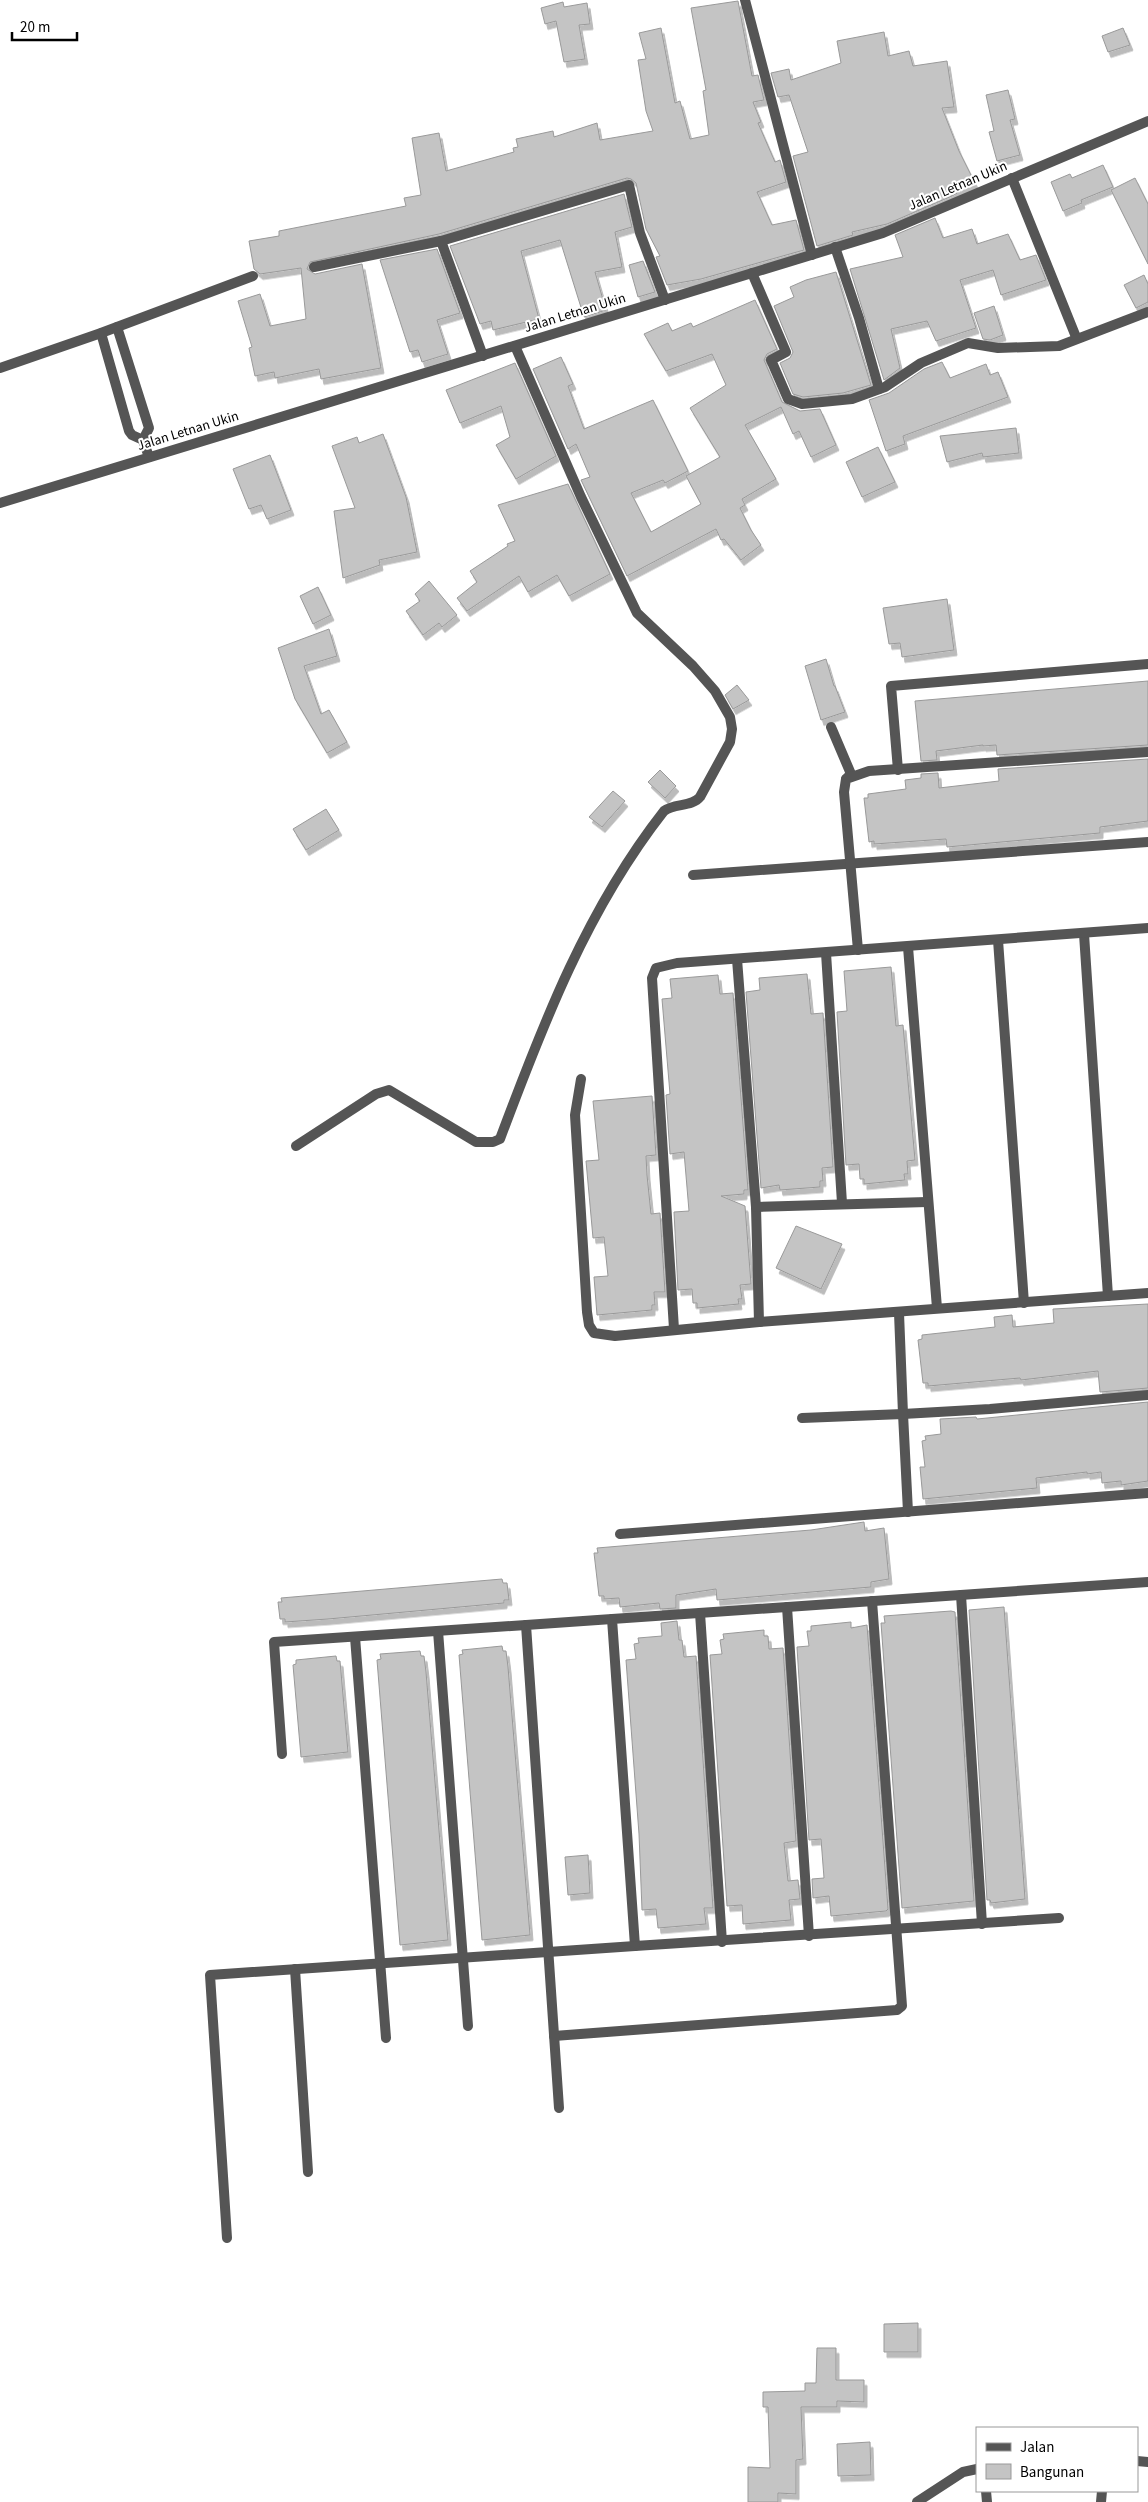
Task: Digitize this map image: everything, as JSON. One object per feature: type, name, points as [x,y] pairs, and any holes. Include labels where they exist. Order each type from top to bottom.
[{"type":"street","points":[[745,0],[812,255]]},
{"type":"street","name":"Jalan Letnan Ukin","points":[[0,504],[883,233],[1148,121]]},
{"type":"street","points":[[1012,178],[1076,337]]},
{"type":"street","points":[[314,267],[441,241],[629,185],[640,233],[665,300]]},
{"type":"street","points":[[441,241],[483,356]]},
{"type":"street","points":[[835,248],[859,318],[879,390]]},
{"type":"street","points":[[752,273],[786,352],[771,360],[788,400],[802,404],[852,399],[879,390],[921,363],[968,343],[998,348],[1024,349],[1059,346],[1076,337],[1108,328],[1148,312]]},
{"type":"street","points":[[0,368],[101,333],[253,276]]},
{"type":"street","points":[[117,327],[149,428],[143,440],[149,457]]},
{"type":"street","points":[[101,333],[129,431],[132,435],[143,440]]},
{"type":"street","points":[[296,1146],[376,1094],[389,1090],[476,1142],[486,1143],[500,1139],[545,1020],[594,918],[634,849],[669,807],[697,801],[730,742],[732,729],[730,717],[715,691],[694,666],[637,613],[581,497],[515,346]]},
{"type":"street","points":[[898,770],[891,686],[1148,664]]},
{"type":"street","points":[[831,727],[851,774],[846,779],[844,792],[858,950]]},
{"type":"street","points":[[846,779],[869,772],[1148,752]]},
{"type":"street","points":[[693,875],[1148,842]]},
{"type":"street","points":[[674,1329],[652,978],[656,968],[665,964],[826,954],[1148,928]]},
{"type":"street","points":[[1084,934],[1108,1296]]},
{"type":"street","points":[[998,940],[1024,1302]]},
{"type":"street","points":[[908,947],[937,1308]]},
{"type":"street","points":[[826,954],[842,1203]]},
{"type":"street","points":[[737,960],[756,1207],[759,1322]]},
{"type":"street","points":[[581,1079],[575,1115],[589,1325],[594,1333],[604,1335],[899,1313],[937,1308],[1148,1294]]},
{"type":"street","points":[[756,1207],[927,1202]]},
{"type":"street","points":[[899,1313],[908,1512]]},
{"type":"street","points":[[802,1418],[990,1410],[1148,1395]]},
{"type":"street","points":[[620,1534],[1148,1493]]},
{"type":"street","points":[[282,1754],[274,1642],[1148,1582]]},
{"type":"street","points":[[961,1595],[982,1924]]},
{"type":"street","points":[[554,2036],[897,2010],[902,2006],[872,1601]]},
{"type":"street","points":[[787,1607],[809,1936]]},
{"type":"street","points":[[700,1613],[722,1942]]},
{"type":"street","points":[[612,1619],[635,1946]]},
{"type":"street","points":[[526,1625],[559,2108]]},
{"type":"street","points":[[438,1631],[468,2026]]},
{"type":"street","points":[[355,1637],[386,2038]]},
{"type":"street","points":[[227,2238],[210,1975],[1059,1918]]},
{"type":"street","points":[[295,1969],[308,2172]]},
{"type":"street","points":[[917,2502],[963,2472],[976,2469]]},
{"type":"building","points":[[738,1],[752,76],[758,75],[764,100],[753,102],[761,122],[758,123],[775,162],[780,160],[786,182],[757,192],[772,225],[796,220],[804,250],[701,279],[667,285],[656,257],[660,256],[646,229],[636,183],[627,178],[439,234],[310,262],[307,269],[315,274],[362,264],[381,368],[321,379],[319,369],[275,378],[274,372],[255,376],[249,348],[252,347],[238,301],[260,294],[270,326],[306,319],[301,268],[260,274],[254,269],[249,241],[279,236],[279,231],[406,206],[404,198],[421,195],[412,138],[439,133],[446,171],[514,152],[513,148],[518,147],[516,139],[553,131],[554,137],[597,123],[600,140],[653,131],[646,111],[638,60],[646,59],[639,33],[661,28],[675,103],[680,101],[690,139],[709,135],[703,91],[706,90],[691,8]]},
{"type":"building","points":[[563,2],[564,7],[587,3],[590,24],[579,25],[585,59],[564,62],[556,21],[545,24],[541,8]]},
{"type":"building","points":[[1123,28],[1130,45],[1108,52],[1102,36]]},
{"type":"building","points":[[884,32],[888,56],[909,51],[913,66],[947,61],[954,107],[942,108],[959,151],[975,183],[952,196],[887,224],[852,232],[853,235],[817,246],[793,156],[808,152],[789,95],[778,97],[771,73],[789,69],[791,80],[841,63],[837,41]]},
{"type":"building","points":[[1008,90],[1015,119],[1010,120],[1020,155],[997,161],[989,132],[994,131],[986,95]]},
{"type":"building","points":[[1103,165],[1113,187],[1081,200],[1082,203],[1063,211],[1051,182],[1070,174],[1072,178]]},
{"type":"building","points":[[1135,178],[1148,204],[1148,264],[1111,190]]},
{"type":"building","points":[[624,194],[632,227],[615,232],[622,267],[595,272],[606,310],[584,317],[560,240],[521,251],[539,319],[493,330],[491,321],[480,324],[450,246]]},
{"type":"building","points":[[935,218],[943,238],[972,229],[977,244],[1008,234],[1020,260],[1036,255],[1046,280],[1001,295],[993,270],[960,280],[976,328],[936,341],[927,321],[891,329],[900,368],[884,380],[850,269],[903,257],[895,235]]},
{"type":"building","points":[[437,249],[460,313],[437,320],[448,354],[422,362],[418,350],[410,352],[380,260]]},
{"type":"building","points":[[643,261],[655,292],[638,297],[629,265]]},
{"type":"building","points":[[836,272],[871,385],[843,393],[803,397],[793,394],[780,363],[790,358],[793,352],[774,306],[794,297],[790,287],[806,280]]},
{"type":"building","points":[[1144,275],[1148,284],[1148,302],[1136,308],[1124,285]]},
{"type":"building","points":[[755,300],[777,349],[767,354],[764,360],[782,402],[800,411],[820,409],[836,445],[811,457],[799,431],[793,434],[781,407],[745,425],[776,479],[742,499],[745,505],[740,508],[761,545],[741,560],[724,539],[721,540],[716,529],[627,576],[581,480],[590,477],[576,444],[568,449],[533,369],[561,357],[573,384],[568,386],[584,429],[653,400],[688,471],[665,483],[663,480],[631,493],[651,532],[701,504],[686,476],[720,457],[690,408],[726,385],[712,354],[666,371],[644,334],[668,323],[672,331],[691,323],[693,327]]},
{"type":"building","points":[[994,306],[1003,335],[990,340],[983,339],[974,313]]},
{"type":"building","points":[[942,362],[950,378],[986,364],[990,375],[998,372],[1008,397],[903,436],[905,444],[886,451],[869,400],[889,393],[924,369]]},
{"type":"building","points":[[515,363],[556,456],[516,479],[496,445],[510,437],[501,406],[460,423],[446,390]]},
{"type":"building","points":[[1016,428],[1019,453],[983,457],[982,453],[947,462],[940,436]]},
{"type":"building","points":[[383,434],[406,497],[417,552],[379,560],[380,565],[343,578],[334,511],[355,508],[332,446],[357,437],[359,443]]},
{"type":"building","points":[[878,447],[895,482],[862,497],[846,462]]},
{"type":"building","points":[[270,455],[291,510],[267,519],[261,505],[249,509],[233,469]]},
{"type":"building","points":[[568,484],[610,574],[569,596],[557,575],[528,592],[519,576],[467,611],[457,598],[477,582],[470,571],[508,546],[507,544],[515,541],[498,505]]},
{"type":"building","points":[[429,581],[457,615],[442,627],[439,623],[423,635],[406,611],[420,601],[415,594]]},
{"type":"building","points":[[318,587],[331,615],[313,624],[300,596]]},
{"type":"building","points":[[947,599],[954,650],[902,657],[900,643],[889,644],[883,608]]},
{"type":"building","points":[[329,629],[337,656],[304,666],[321,714],[329,710],[347,742],[327,753],[295,699],[278,648]]},
{"type":"building","points":[[826,659],[834,686],[845,712],[821,720],[805,666]]},
{"type":"building","points":[[1148,681],[1148,745],[997,755],[996,745],[983,745],[936,751],[937,760],[921,761],[915,701]]},
{"type":"building","points":[[737,685],[749,700],[733,709],[725,695]]},
{"type":"building","points":[[1148,759],[1148,821],[1100,827],[1100,833],[947,847],[946,839],[874,844],[874,841],[869,842],[864,798],[868,798],[868,794],[906,789],[905,780],[921,778],[921,774],[938,773],[939,788],[999,781],[998,769]]},
{"type":"building","points":[[660,770],[676,786],[665,798],[648,782]]},
{"type":"building","points":[[613,791],[625,801],[602,827],[589,817]]},
{"type":"building","points":[[326,809],[339,830],[306,850],[293,829]]},
{"type":"building","points":[[891,967],[896,1026],[903,1025],[915,1160],[907,1161],[908,1174],[904,1174],[905,1180],[864,1184],[864,1179],[860,1179],[859,1164],[846,1165],[837,1012],[847,1011],[844,971]]},
{"type":"building","points":[[807,974],[811,1014],[823,1013],[833,1167],[822,1168],[823,1181],[820,1181],[820,1187],[780,1190],[779,1185],[761,1188],[746,992],[760,990],[759,978]]},
{"type":"building","points":[[718,975],[720,994],[733,993],[748,1190],[744,1190],[744,1194],[721,1196],[745,1206],[751,1284],[740,1285],[742,1299],[738,1299],[739,1304],[697,1308],[697,1303],[693,1303],[692,1289],[678,1290],[674,1212],[689,1211],[684,1152],[670,1154],[666,1095],[670,1094],[662,999],[672,998],[670,979]]},
{"type":"building","points":[[652,1096],[656,1155],[646,1156],[647,1175],[651,1214],[660,1213],[665,1292],[654,1292],[655,1305],[652,1305],[652,1310],[597,1315],[594,1277],[608,1276],[604,1237],[593,1238],[586,1161],[599,1160],[593,1101]]},
{"type":"building","points":[[796,1226],[842,1244],[821,1289],[776,1268]]},
{"type":"building","points":[[1148,1304],[1148,1388],[1100,1392],[1098,1371],[1021,1380],[1020,1378],[928,1386],[928,1383],[923,1383],[918,1340],[922,1339],[922,1335],[995,1327],[994,1317],[1012,1315],[1013,1327],[1054,1323],[1053,1309]]},
{"type":"building","points":[[1148,1402],[1148,1481],[1121,1485],[1121,1481],[1102,1483],[1101,1472],[1087,1474],[1087,1472],[1036,1478],[1037,1488],[923,1499],[920,1467],[925,1467],[922,1441],[926,1440],[925,1436],[941,1434],[940,1419],[976,1417],[977,1419]]},
{"type":"building","points":[[864,1522],[865,1531],[884,1528],[889,1579],[871,1582],[871,1587],[717,1600],[716,1589],[676,1595],[676,1608],[660,1609],[659,1603],[620,1607],[619,1598],[604,1599],[604,1596],[599,1596],[594,1553],[598,1553],[597,1548],[811,1530]]},
{"type":"building","points":[[502,1579],[503,1583],[507,1583],[509,1600],[504,1600],[504,1603],[328,1619],[285,1622],[285,1619],[280,1619],[278,1602],[282,1602],[281,1598]]},
{"type":"building","points":[[1004,1607],[1025,1899],[991,1903],[990,1900],[987,1900],[969,1610]]},
{"type":"building","points":[[955,1612],[974,1901],[902,1908],[881,1623],[885,1623],[884,1616]]},
{"type":"building","points":[[677,1621],[679,1640],[682,1640],[684,1657],[696,1656],[713,1908],[704,1908],[706,1924],[658,1928],[656,1909],[642,1910],[639,1834],[626,1660],[636,1659],[634,1644],[639,1643],[638,1638],[662,1636],[661,1623]]},
{"type":"building","points":[[851,1622],[851,1628],[867,1625],[888,1909],[886,1911],[831,1916],[829,1896],[813,1898],[812,1879],[824,1878],[821,1839],[809,1840],[797,1647],[809,1646],[807,1631],[811,1631],[811,1626]]},
{"type":"building","points":[[764,1630],[764,1636],[768,1636],[769,1649],[783,1648],[796,1841],[784,1843],[788,1881],[798,1880],[800,1899],[789,1900],[791,1920],[743,1924],[742,1905],[727,1906],[710,1655],[722,1654],[720,1640],[724,1639],[723,1634]]},
{"type":"building","points":[[502,1646],[503,1651],[506,1651],[508,1667],[530,1935],[482,1940],[459,1655],[463,1654],[462,1650]]},
{"type":"building","points":[[420,1651],[421,1656],[424,1656],[426,1672],[448,1940],[400,1945],[377,1660],[381,1659],[380,1654]]},
{"type":"building","points":[[336,1656],[337,1661],[340,1661],[348,1752],[301,1757],[293,1665],[296,1664],[296,1660]]},
{"type":"building","points":[[588,1855],[590,1893],[568,1895],[565,1857]]},
{"type":"building","points":[[918,2323],[918,2352],[884,2352],[884,2324]]},
{"type":"building","points":[[817,2348],[836,2348],[836,2380],[864,2380],[864,2402],[837,2401],[837,2407],[801,2407],[803,2459],[796,2460],[796,2494],[778,2493],[778,2502],[748,2502],[748,2467],[770,2468],[768,2407],[763,2407],[763,2392],[805,2391],[805,2383],[816,2383]]},
{"type":"building","points":[[870,2442],[871,2475],[838,2476],[837,2444]]}]
